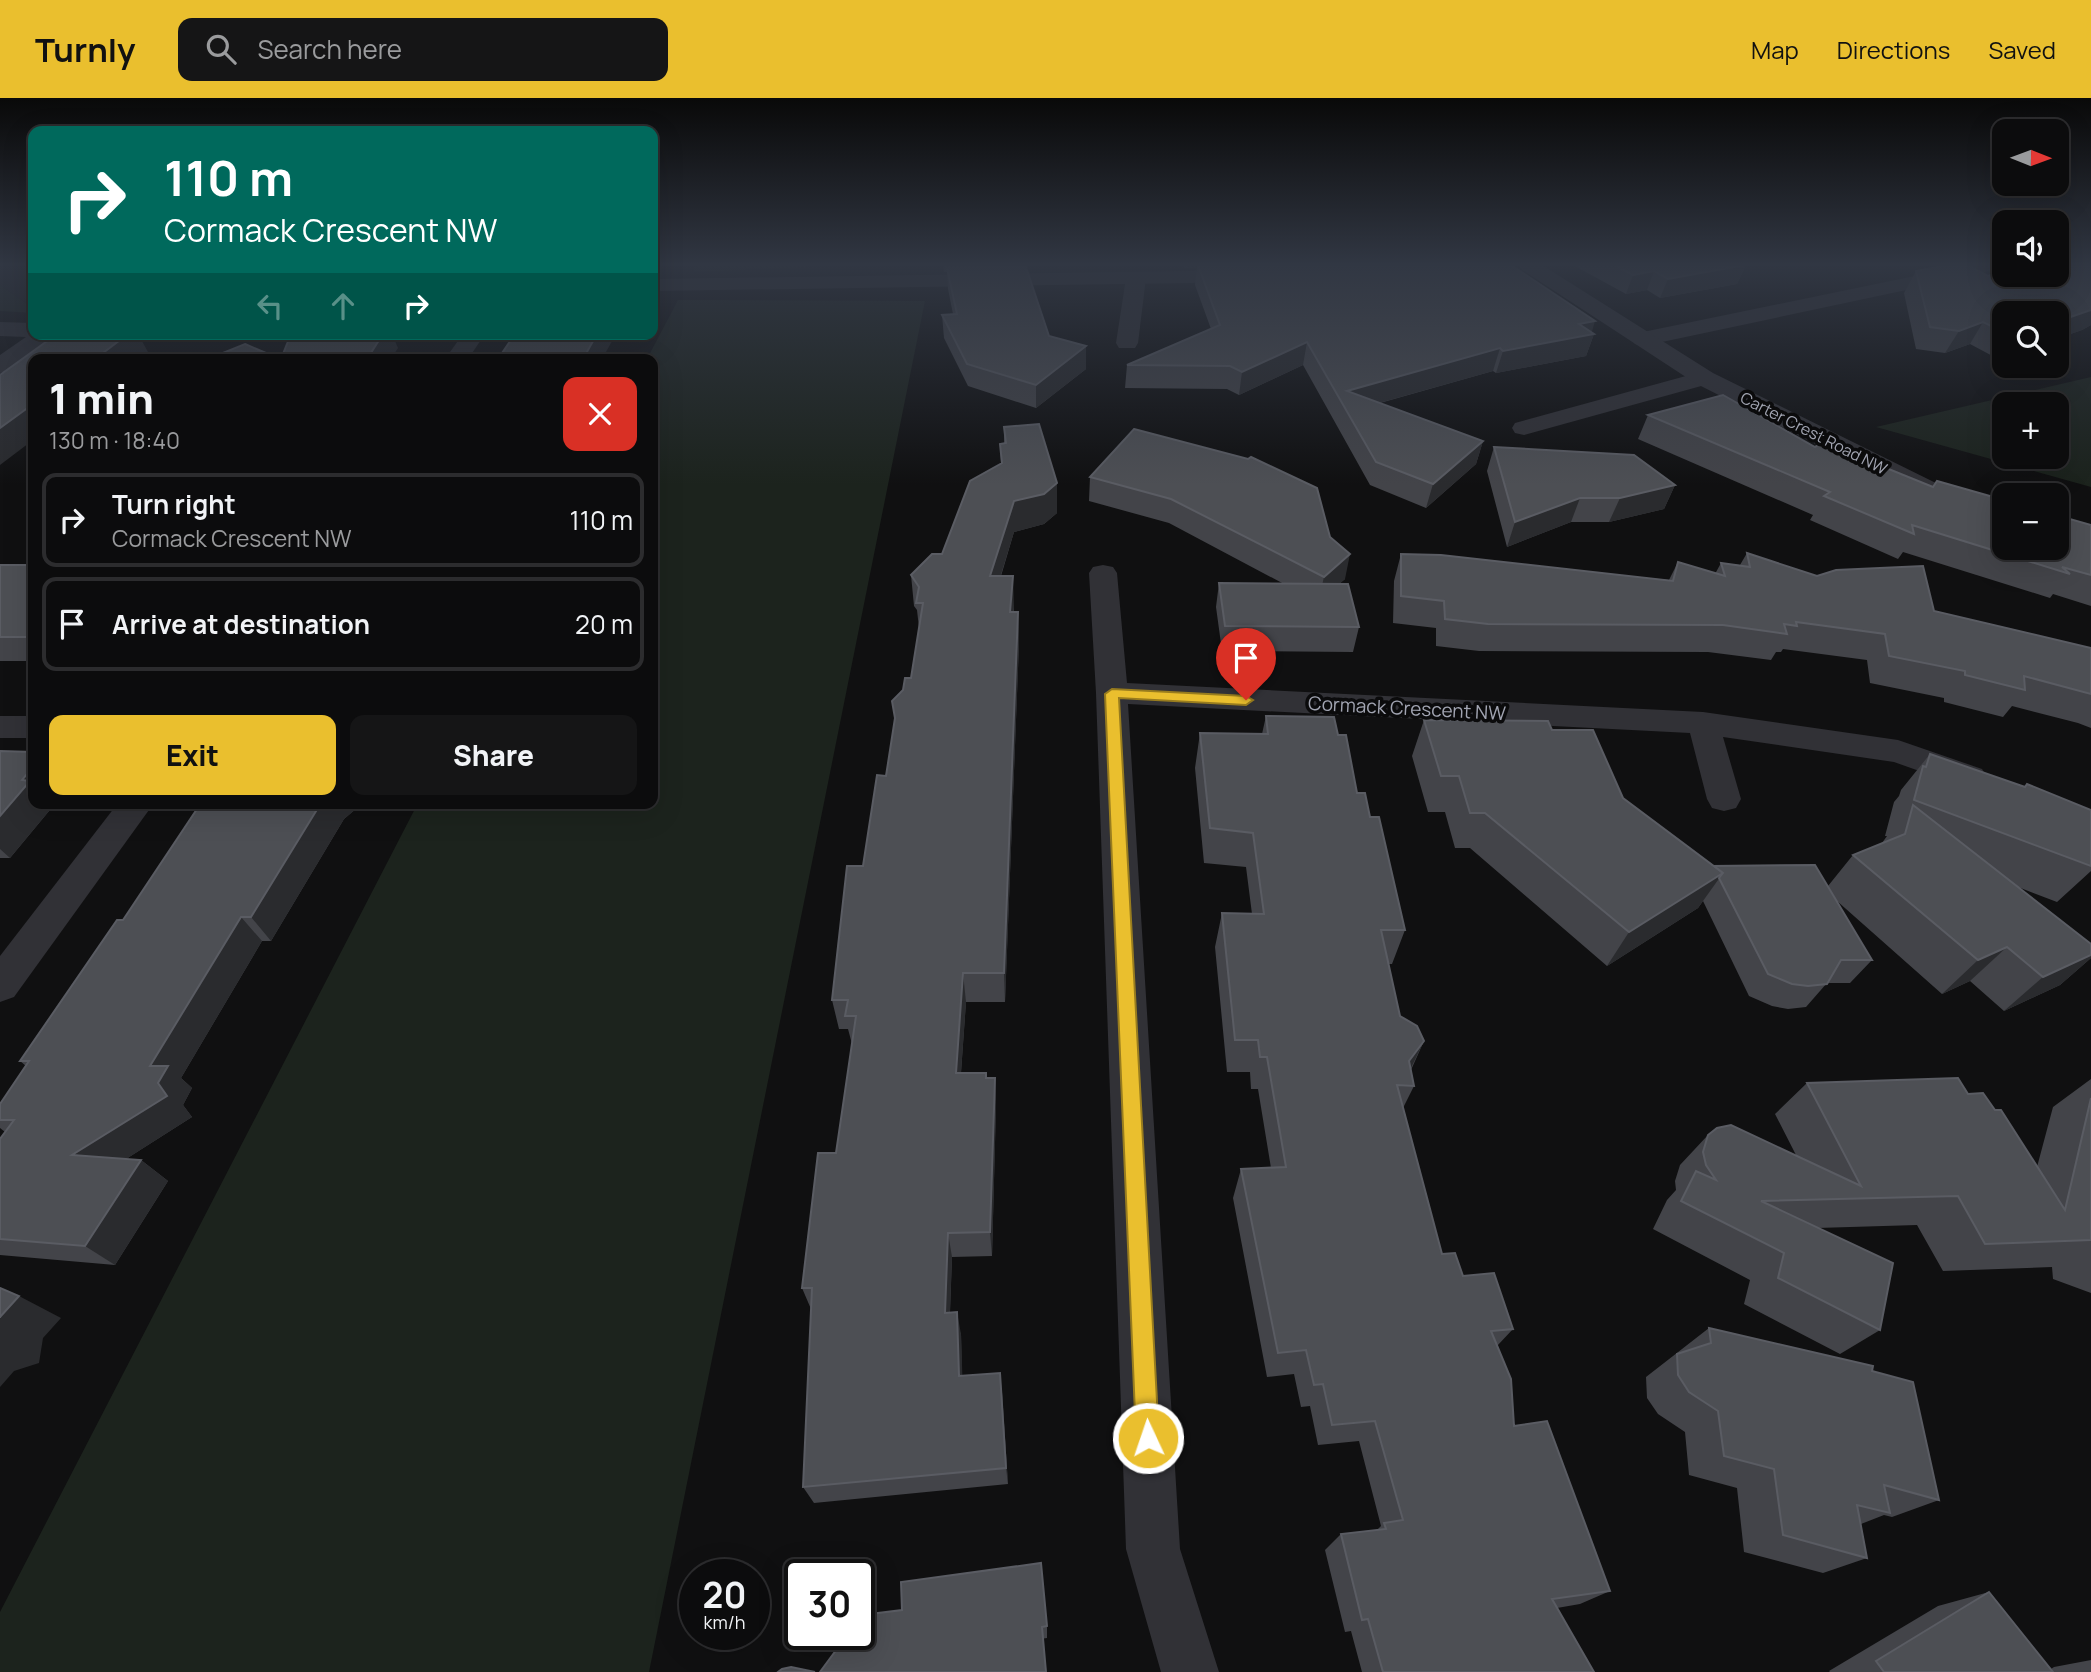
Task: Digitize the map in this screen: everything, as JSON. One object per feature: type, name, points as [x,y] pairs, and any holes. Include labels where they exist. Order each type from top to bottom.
[{"type":"street","points":[[1127,343],[1128,338]]},
{"type":"street","name":"Carter Crest Road NW","points":[[1643,339],[1704,378],[1936,494],[1992,508]]},
{"type":"street","points":[[0,366],[37,340]]},
{"type":"street","points":[[1524,428],[1704,378]]},
{"type":"street","points":[[1103,573],[1112,694],[1153,1549],[1190,1672]]},
{"type":"street","name":"Cormack Crescent NW","points":[[1112,694],[1703,723],[1898,751],[2001,788]]},
{"type":"street","points":[[1703,723],[1724,799]]},
{"type":"street","points":[[0,727],[28,727]]},
{"type":"street","points":[[0,986],[133,809]]},
{"type":"shaded area","points":[[658,338],[917,338],[649,1672],[0,1672],[0,1612],[415,809],[658,809],[658,354],[650,354]]},
{"type":"shaded area","points":[[2091,377],[2091,487],[2026,469],[2069,469],[2069,392],[2026,392]]},
{"type":"shaded area","points":[[1992,400],[1992,459],[1876,427]]},
{"type":"building","points":[[954,338],[1058,338],[1086,346],[1036,385],[967,364]]},
{"type":"building","points":[[1189,338],[1570,338],[1503,351],[1500,348],[1347,391],[1483,441],[1433,484],[1376,462],[1307,342],[1242,372],[1230,366],[1127,365]]},
{"type":"building","points":[[49,340],[120,340],[102,354],[29,354]]},
{"type":"building","points":[[289,340],[379,340],[370,354],[283,354]]},
{"type":"building","points":[[511,340],[594,340],[586,354],[501,354]]},
{"type":"building","points":[[245,344],[268,354],[220,354]]},
{"type":"building","points":[[28,355],[28,408],[0,428],[0,375]]},
{"type":"building","points":[[1723,395],[1815,447],[1822,442],[1933,487],[1937,481],[1992,497],[1992,550],[1912,525],[1914,534],[1824,496],[1830,492],[1648,415]]},
{"type":"building","points":[[1039,424],[1057,483],[1044,494],[1014,501],[990,576],[1013,576],[1010,612],[1018,612],[1004,973],[963,973],[956,1073],[986,1073],[986,1078],[995,1078],[990,1232],[948,1233],[945,1313],[957,1312],[959,1376],[1000,1373],[1006,1468],[803,1487],[812,1288],[802,1288],[818,1153],[836,1153],[856,1016],[845,1016],[848,1000],[832,1000],[847,866],[863,866],[877,775],[886,776],[895,718],[892,701],[903,690],[905,678],[911,678],[923,603],[916,603],[919,587],[911,575],[932,554],[942,554],[970,481],[1002,463],[1000,444],[1006,443],[1004,427]]},
{"type":"building","points":[[1134,429],[1248,459],[1251,457],[1317,488],[1330,537],[1350,554],[1324,577],[1171,499],[1090,477]]},
{"type":"building","points":[[1494,447],[1634,455],[1675,485],[1620,498],[1580,498],[1515,522]]},
{"type":"building","points":[[2069,519],[2091,525],[2091,575],[2062,567],[2070,574],[2025,560],[2069,560]]},
{"type":"building","points":[[1747,553],[1817,576],[1836,570],[1923,566],[1934,611],[2091,648],[2091,694],[2024,676],[2025,690],[1965,675],[1965,671],[1889,656],[1885,634],[1796,622],[1797,626],[1784,624],[1787,634],[1723,625],[1488,624],[1445,619],[1444,601],[1401,596],[1401,554],[1441,555],[1673,581],[1678,562],[1725,576],[1721,563],[1750,567]]},
{"type":"building","points":[[0,565],[28,565],[28,637],[0,637]]},
{"type":"building","points":[[1219,583],[1348,584],[1359,627],[1225,626]]},
{"type":"building","points":[[1266,716],[1334,717],[1338,735],[1346,735],[1357,793],[1365,793],[1370,817],[1379,817],[1405,930],[1381,930],[1400,1016],[1417,1026],[1424,1041],[1409,1061],[1414,1086],[1397,1085],[1442,1254],[1455,1253],[1463,1276],[1494,1273],[1513,1329],[1491,1331],[1511,1379],[1514,1426],[1547,1421],[1610,1591],[1552,1599],[1594,1672],[1383,1672],[1368,1619],[1362,1620],[1341,1534],[1386,1529],[1384,1523],[1403,1520],[1375,1421],[1332,1425],[1323,1384],[1314,1385],[1306,1350],[1278,1353],[1241,1169],[1286,1167],[1267,1057],[1260,1057],[1258,1040],[1235,1040],[1222,913],[1264,914],[1253,833],[1210,828],[1200,733],[1268,734]]},
{"type":"building","points":[[1424,720],[1548,721],[1552,730],[1593,730],[1623,798],[1723,873],[1629,932],[1485,813],[1470,813],[1459,776],[1441,776]]},
{"type":"building","points":[[0,751],[28,752],[28,773],[22,780],[28,781],[28,783],[0,816]]},
{"type":"building","points":[[1930,754],[2025,787],[2027,784],[2091,810],[2091,866],[1914,800],[1923,766],[1926,767]]},
{"type":"building","points":[[1913,805],[2091,944],[2091,955],[2043,977],[2007,947],[1978,960],[1853,855],[1905,834]]},
{"type":"building","points":[[197,809],[317,809],[251,917],[241,917],[150,1066],[168,1066],[158,1083],[167,1096],[72,1155],[141,1160],[85,1246],[0,1239],[0,1139],[14,1120],[0,1120],[0,1104],[29,1061],[20,1061],[117,920],[123,920]]},
{"type":"building","points":[[1815,865],[1872,960],[1841,960],[1827,984],[1792,984],[1768,974],[1719,878],[1723,873],[1714,866]]},
{"type":"building","points":[[1958,1078],[1968,1094],[1983,1093],[1995,1110],[2001,1110],[2065,1210],[2091,1098],[2091,1240],[1985,1244],[1958,1196],[1761,1201],[1893,1263],[1880,1330],[1778,1278],[1784,1253],[1681,1201],[1696,1171],[1716,1180],[1706,1165],[1703,1152],[1708,1135],[1717,1128],[1731,1125],[1861,1186],[1807,1083]]},
{"type":"building","points":[[0,1288],[19,1296],[0,1317]]},
{"type":"building","points":[[1709,1328],[1873,1366],[1872,1371],[1913,1382],[1939,1500],[1884,1485],[1890,1513],[1857,1505],[1867,1558],[1783,1535],[1774,1469],[1724,1456],[1718,1411],[1689,1392],[1678,1375],[1677,1354],[1711,1343]]},
{"type":"building","points":[[1041,1563],[1047,1626],[1042,1627],[1046,1672],[820,1672],[836,1650],[875,1650],[875,1613],[902,1610],[901,1582]]},
{"type":"building","points":[[1989,1592],[2053,1672],[1884,1672],[1876,1661]]},
{"type":"building","points":[[791,1667],[815,1672],[778,1672]]},
{"type":"route","points":[[1148,1438],[1112,694],[1246,700]]}]
